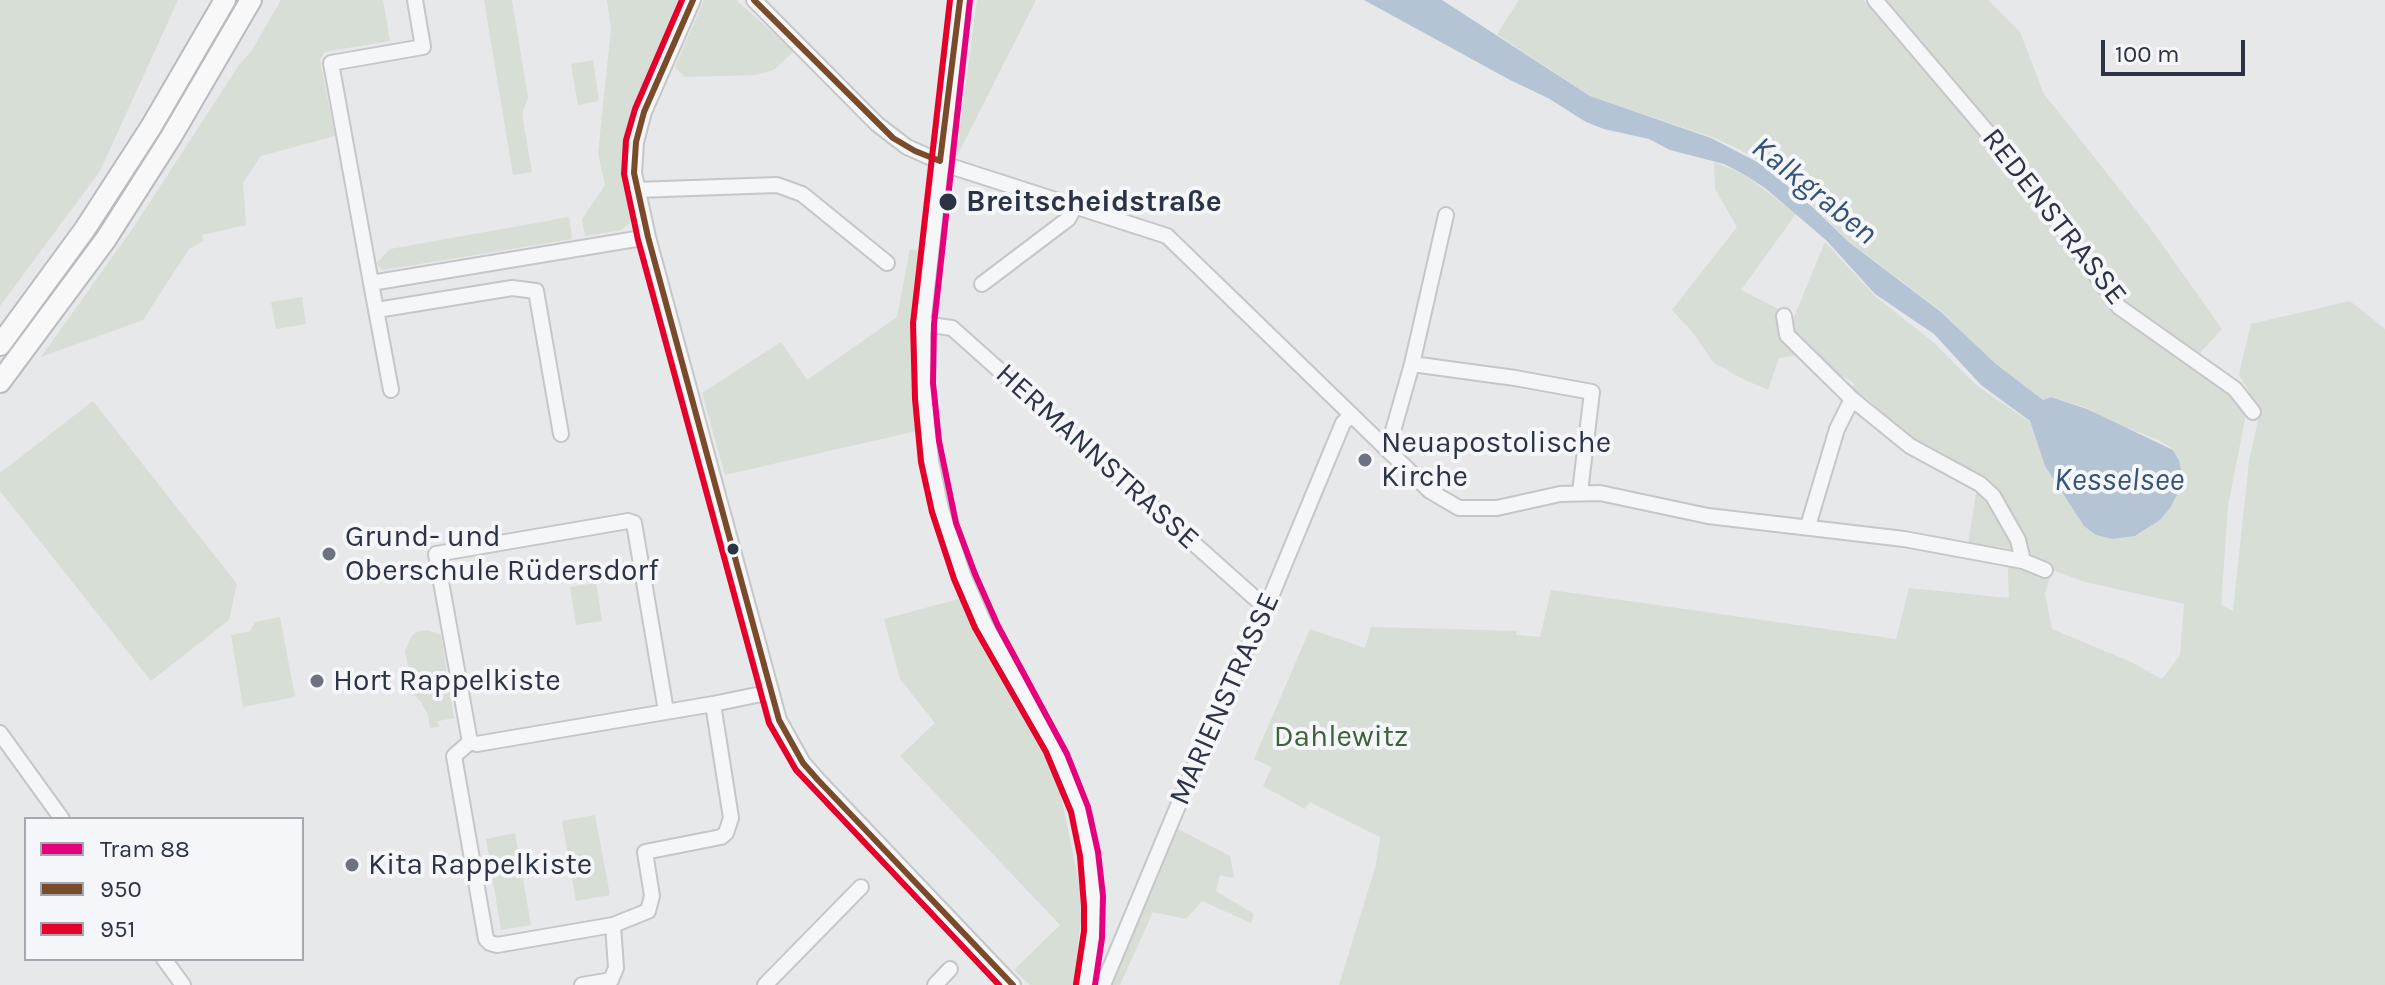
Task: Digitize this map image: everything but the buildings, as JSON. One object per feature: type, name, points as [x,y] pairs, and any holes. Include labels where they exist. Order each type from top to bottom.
[{"type":"highway","points":[[0,345],[93,216],[151,127],[225,0]]},
{"type":"highway","points":[[0,382],[106,239],[171,137],[251,0]]},
{"type":"street","points":[[391,390],[331,63],[423,47],[415,0]]},
{"type":"street","points":[[693,0],[639,127],[634,158],[636,190],[771,692],[786,734],[803,763],[1013,985]]},
{"type":"street","points":[[754,0],[893,138],[915,151],[1167,236],[1430,491],[1459,508],[1497,508],[1580,492],[1600,493],[1708,516],[1904,539],[2023,561],[2045,570]]},
{"type":"street","points":[[960,0],[923,324],[931,461],[946,526],[963,575],[984,623],[1049,737],[1081,809],[1090,855],[1094,906],[1094,932],[1086,985]]},
{"type":"street","name":"REDENSTRASSE","points":[[1875,0],[2023,174],[2119,307],[2235,389],[2253,412]]},
{"type":"street","points":[[636,190],[777,185],[802,194],[887,263]]},
{"type":"street","points":[[982,284],[1068,219],[1076,205]]},
{"type":"street","points":[[1384,444],[1391,438],[1412,364],[1446,215]]},
{"type":"street","points":[[371,283],[648,237]]},
{"type":"street","points":[[377,310],[512,288],[536,291],[561,434]]},
{"type":"street","points":[[1784,316],[1787,335],[1852,399],[1910,446],[1980,484],[1993,496],[2018,540],[2023,561]]},
{"type":"street","name":"HERMANNSTRASSE","points":[[923,324],[952,328],[1256,599],[1266,604]]},
{"type":"street","points":[[1412,364],[1592,392],[1580,492]]},
{"type":"street","points":[[1808,526],[1837,429],[1852,399]]},
{"type":"street","name":"MARIENSTRASSE","points":[[1103,985],[1343,423],[1352,415]]},
{"type":"street","points":[[470,742],[436,554],[628,521],[634,523],[666,711]]},
{"type":"street","points":[[470,742],[477,744],[771,692]]},
{"type":"street","points":[[470,742],[454,756],[486,939],[497,945],[613,925],[648,911],[651,906],[645,852],[721,837],[729,829],[731,818],[713,704]]},
{"type":"street","points":[[0,733],[61,817]]},
{"type":"street","points":[[765,985],[861,887]]},
{"type":"street","points":[[582,985],[611,980],[616,968],[613,925]]},
{"type":"street","points":[[165,961],[183,985]]},
{"type":"street","points":[[935,985],[950,969]]},
{"type":"green space","points":[[0,0],[178,0],[100,171],[0,306]]},
{"type":"green space","points":[[281,0],[383,0],[390,41],[324,52],[320,60],[335,136],[261,156],[243,183],[246,225],[202,235],[203,241],[189,249],[143,320],[41,357],[133,228],[239,65],[252,50]]},
{"type":"green space","points":[[484,0],[512,0],[528,98],[522,114],[532,172],[513,175]]},
{"type":"green space","points":[[607,0],[681,0],[630,119],[624,164],[632,215],[630,223],[621,230],[585,236],[582,219],[605,185],[598,153],[611,29]]},
{"type":"green space","points":[[704,0],[736,0],[794,51],[774,70],[755,75],[685,77],[675,67]]},
{"type":"green space","points":[[977,0],[1036,0],[956,158]]},
{"type":"green space","name":"Dahlewitz","points":[[1519,0],[1863,0],[2015,173],[2107,304],[2130,325],[2225,386],[2243,408],[2245,419],[2228,506],[2221,605],[2233,611],[2249,461],[2260,411],[2239,374],[2251,324],[2350,301],[2385,329],[2385,985],[1339,985],[1376,865],[1380,837],[1310,802],[1305,809],[1263,786],[1272,767],[1254,759],[1310,629],[1365,648],[1371,627],[1517,631],[1516,635],[1540,637],[1551,590],[1896,639],[1909,588],[2009,598],[2007,548],[1968,545],[1978,480],[1908,437],[1869,400],[1851,388],[1855,384],[1843,376],[1835,378],[1812,353],[1779,358],[1768,390],[1714,363],[1672,310],[1737,227],[1715,189],[1714,162],[1745,175],[1796,214],[1741,290],[1794,317],[1825,242],[1875,296],[1933,342],[1977,386],[2030,422],[2045,466],[2084,526],[2096,535],[2112,539],[2136,536],[2160,520],[2180,489],[2182,475],[2173,449],[2087,408],[2052,397],[2043,400],[1996,364],[1941,311],[1851,243],[1764,164],[1712,137],[1590,96],[1497,34]],"holes":[[[2052,570],[2085,582],[2184,604],[2180,655],[2162,679],[2131,662],[2052,629],[2045,594]]]},
{"type":"green space","points":[[1879,0],[1988,0],[2020,32],[2044,94],[2151,229],[2222,329],[2200,353],[2141,319],[2114,295]]},
{"type":"green space","points":[[593,60],[599,101],[578,105],[571,64]]},
{"type":"green space","points":[[569,217],[572,239],[383,270],[376,264],[390,249]]},
{"type":"green space","points":[[910,249],[923,252],[912,340],[916,431],[725,475],[702,393],[781,342],[807,380],[897,317]]},
{"type":"green space","points":[[302,297],[306,324],[276,329],[271,302]]},
{"type":"green space","points":[[93,401],[237,584],[229,620],[151,681],[0,491],[0,473]]},
{"type":"green space","points":[[596,583],[602,621],[576,625],[570,587]]},
{"type":"green space","points":[[962,598],[1058,781],[1083,903],[1073,985],[1030,985],[1014,970],[1060,925],[900,756],[935,723],[900,679],[884,619]]},
{"type":"green space","points":[[280,617],[295,697],[243,707],[231,635],[250,631],[255,622]]},
{"type":"green space","points":[[427,630],[441,635],[454,718],[438,721],[439,727],[430,728],[428,715],[414,695],[405,651],[416,632]]},
{"type":"green space","points":[[595,815],[610,895],[576,901],[562,821]]},
{"type":"green space","points":[[1178,829],[1230,856],[1234,878],[1220,875],[1216,891],[1254,914],[1251,923],[1202,901],[1186,919],[1153,912],[1120,985],[1112,985]]},
{"type":"green space","points":[[515,833],[531,925],[501,930],[486,839]]},
{"type":"water","name":"Kesselsee","points":[[1364,0],[1442,0],[1590,96],[1711,138],[1763,165],[1850,243],[1941,312],[1996,364],[2043,400],[2051,397],[2087,409],[2173,450],[2182,475],[2180,489],[2170,508],[2160,520],[2135,536],[2112,539],[2096,535],[2084,526],[2045,466],[2030,421],[1981,385],[1934,334],[1875,294],[1826,240],[1765,188],[1724,164],[1586,122],[1548,98]]},
{"type":"tram line","name":"88","points":[[970,0],[934,324],[933,383],[939,441],[956,523],[975,574],[998,626],[1067,754],[1088,807],[1103,896],[1102,938],[1095,985]]},
{"type":"transit line","name":"951","points":[[682,0],[635,109],[626,140],[624,174],[638,240],[769,723],[796,770],[999,985]]},
{"type":"transit line","name":"950","points":[[693,0],[644,112],[636,142],[634,173],[648,237],[779,720],[803,763],[818,780],[1013,985]]},
{"type":"transit line","name":"950","points":[[754,0],[893,138],[940,161]]},
{"type":"transit line","name":"951","points":[[950,0],[913,323],[921,462],[932,512],[954,579],[975,628],[1046,752],[1071,812],[1080,856],[1084,906],[1084,931],[1076,984]]},
{"type":"transit line","name":"950","points":[[940,161],[960,0]]},
{"type":"place","name":"Breitscheidstraße","points":[[948,202]]},
{"type":"place","name":"Neuapostolische Kirche","points":[[1365,460]]},
{"type":"place","name":"Grund- und Oberschule Rüdersdorf","points":[[329,554]]},
{"type":"place","name":"Hort Rappelkiste","points":[[317,681]]},
{"type":"place","name":"Kita Rappelkiste","points":[[352,865]]},
{"type":"water label","name":"Kalkgraben","points":[[1814,191]]}]
